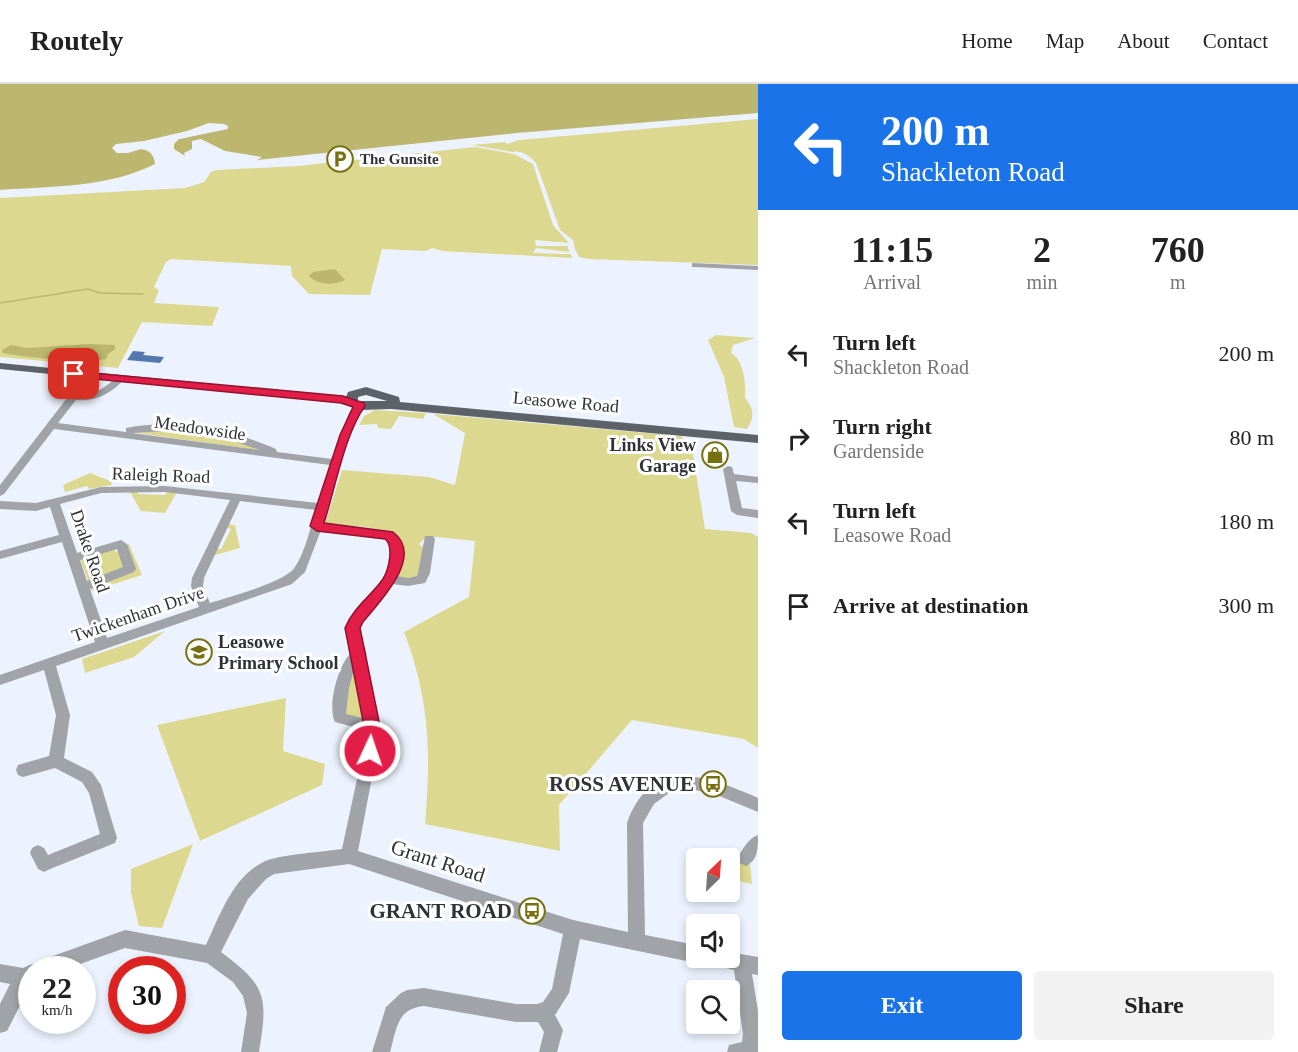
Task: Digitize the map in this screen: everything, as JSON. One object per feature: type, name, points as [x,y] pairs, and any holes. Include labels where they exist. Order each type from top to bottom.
[{"type":"main road","name":"Leasowe Road","points":[[0,362],[91,373],[333,394],[390,405],[758,439]]},
{"type":"main road","name":"Leasowe Road","points":[[0,366],[363,400],[392,400],[758,433]]},
{"type":"street","points":[[695,265],[758,268]]},
{"type":"street","points":[[58,372],[53,380],[55,390],[73,397],[103,393],[113,387],[120,378]]},
{"type":"street","points":[[0,492],[91,373]]},
{"type":"street","points":[[349,856],[372,726],[353,628],[356,619],[391,579],[398,549],[395,540],[388,535],[317,526],[354,413],[363,400]]},
{"type":"street","name":"Meadowside","points":[[51,425],[337,463]]},
{"type":"street","points":[[758,480],[729,473],[737,512],[758,514]]},
{"type":"street","name":"Raleigh Road","points":[[0,505],[24,508],[101,490],[177,489],[323,507]]},
{"type":"street","points":[[206,609],[197,586],[198,578],[237,496]]},
{"type":"street","name":"Drake Road","points":[[54,502],[103,645]]},
{"type":"street","name":"Twickenham Drive","points":[[1,676],[49,664],[288,581],[299,572],[317,526]]},
{"type":"street","points":[[2,555],[66,537]]},
{"type":"street","points":[[391,579],[408,582],[421,580],[429,539]]},
{"type":"street","points":[[74,558],[121,544],[130,569],[83,587]]},
{"type":"street","points":[[360,655],[348,663],[339,711],[340,718],[372,726]]},
{"type":"street","points":[[49,664],[63,715],[56,762]]},
{"type":"street","points":[[22,770],[56,762],[87,777],[96,790],[109,838],[44,864],[39,853]]},
{"type":"street","points":[[637,942],[635,823],[644,802],[659,790],[688,781],[758,805]]},
{"type":"street","points":[[746,858],[758,842]]},
{"type":"street","name":"Grant Road","points":[[211,955],[247,884],[260,872],[271,867],[349,856],[573,929],[686,952]]},
{"type":"street","points":[[381,1052],[392,1012],[407,999],[424,997],[516,1013],[542,1011],[549,1008],[560,993],[573,929]]},
{"type":"street","points":[[78,956],[125,939],[211,955],[239,976],[250,992],[256,1013],[250,1052]]},
{"type":"street","points":[[736,1052],[750,1050],[752,1034],[750,964]]},
{"type":"street","points":[[0,974],[18,975]]},
{"type":"street","points":[[0,1024],[18,991]]},
{"type":"street","points":[[542,1011],[554,1030],[548,1052]]},
{"type":"shaded area","points":[[0,84],[758,84],[758,113],[517,133],[257,160],[262,157],[225,151],[201,139],[192,141],[192,149],[184,153],[185,156],[174,149],[174,144],[179,139],[219,130],[145,143],[138,149],[150,153],[155,164],[118,178],[60,186],[0,190]]},
{"type":"shaded area","points":[[758,119],[758,265],[579,257],[573,240],[560,230],[536,163],[519,152],[472,145],[505,142],[507,144],[519,140]]},
{"type":"shaded area","points":[[475,147],[514,154],[533,164],[553,225],[569,243],[535,240],[536,246],[568,246],[569,252],[536,248],[533,253],[571,254],[572,258],[442,251],[433,248],[425,251],[382,249],[370,295],[309,294],[292,276],[291,266],[171,259],[166,262],[154,287],[159,290],[154,303],[219,307],[212,326],[142,322],[118,368],[0,357],[0,198],[185,188],[204,182],[211,172],[216,170],[298,166]]},
{"type":"shaded area","points":[[335,269],[345,280],[326,284],[309,276],[313,272]]},
{"type":"shaded area","points":[[716,335],[755,338],[733,345],[731,353],[739,361],[744,379],[745,398],[752,409],[751,421],[747,429],[734,427],[724,377],[708,340]]},
{"type":"shaded area","points":[[90,344],[115,345],[115,349],[108,354],[106,359],[83,360],[27,357],[3,353],[2,350],[11,345],[27,348]]},
{"type":"shaded area","points":[[375,410],[426,413],[423,419],[399,416],[391,429],[378,428],[377,424],[359,425],[364,416]]},
{"type":"shaded area","points":[[433,414],[681,436],[692,449],[705,529],[751,533],[758,537],[758,748],[744,739],[632,720],[559,805],[560,851],[425,824],[428,750],[424,704],[413,657],[404,632],[469,597],[475,541],[427,536],[419,544],[423,547],[420,576],[409,579],[396,577],[400,544],[394,537],[376,529],[325,524],[342,470],[429,477],[455,485],[465,433]]},
{"type":"shaded area","points":[[170,430],[234,439],[263,449],[263,451],[131,432]]},
{"type":"shaded area","points":[[90,473],[113,482],[111,485],[89,489],[87,486],[65,492],[63,485]]},
{"type":"shaded area","points":[[167,491],[177,492],[165,513],[141,511],[130,492],[165,495]]},
{"type":"shaded area","points":[[229,524],[235,525],[240,548],[212,556],[216,549],[221,549],[231,529],[226,527]]},
{"type":"shaded area","points":[[129,544],[142,575],[92,591],[80,559],[114,548],[116,552],[126,549],[125,545]]},
{"type":"shaded area","points":[[165,631],[134,657],[85,673],[82,659]]},
{"type":"shaded area","points":[[356,664],[366,717],[344,716],[351,665]]},
{"type":"shaded area","points":[[286,698],[283,751],[325,764],[322,785],[200,841],[157,725]]},
{"type":"shaded area","points":[[193,844],[162,928],[139,926],[131,893],[131,869]]},
{"type":"shaded area","points":[[740,862],[750,864],[752,884],[740,881]]},
{"type":"pier","points":[[209,123],[224,124],[228,126],[228,129],[145,146],[148,147],[128,153],[117,153],[112,148],[116,144],[144,141],[187,131]]},
{"type":"building","points":[[133,351],[145,352],[143,355],[164,357],[160,363],[127,360]]},
{"type":"waterway","points":[[0,303],[88,289],[100,293],[143,294]]},
{"type":"place","name":"The Gunsite","points":[[340,159]]},
{"type":"place","name":"Links View Garage","points":[[715,455]]},
{"type":"place","name":"Leasowe Primary School","points":[[199,652]]},
{"type":"place","name":"ROSS AVENUE","points":[[713,784]]},
{"type":"place","name":"GRANT ROAD","points":[[532,911]]},
{"type":"route","points":[[74,374],[343,400],[360,406],[354,413],[345,435],[317,526],[388,535],[395,540],[398,549],[391,579],[356,619],[353,628],[372,726],[370,751]]}]
